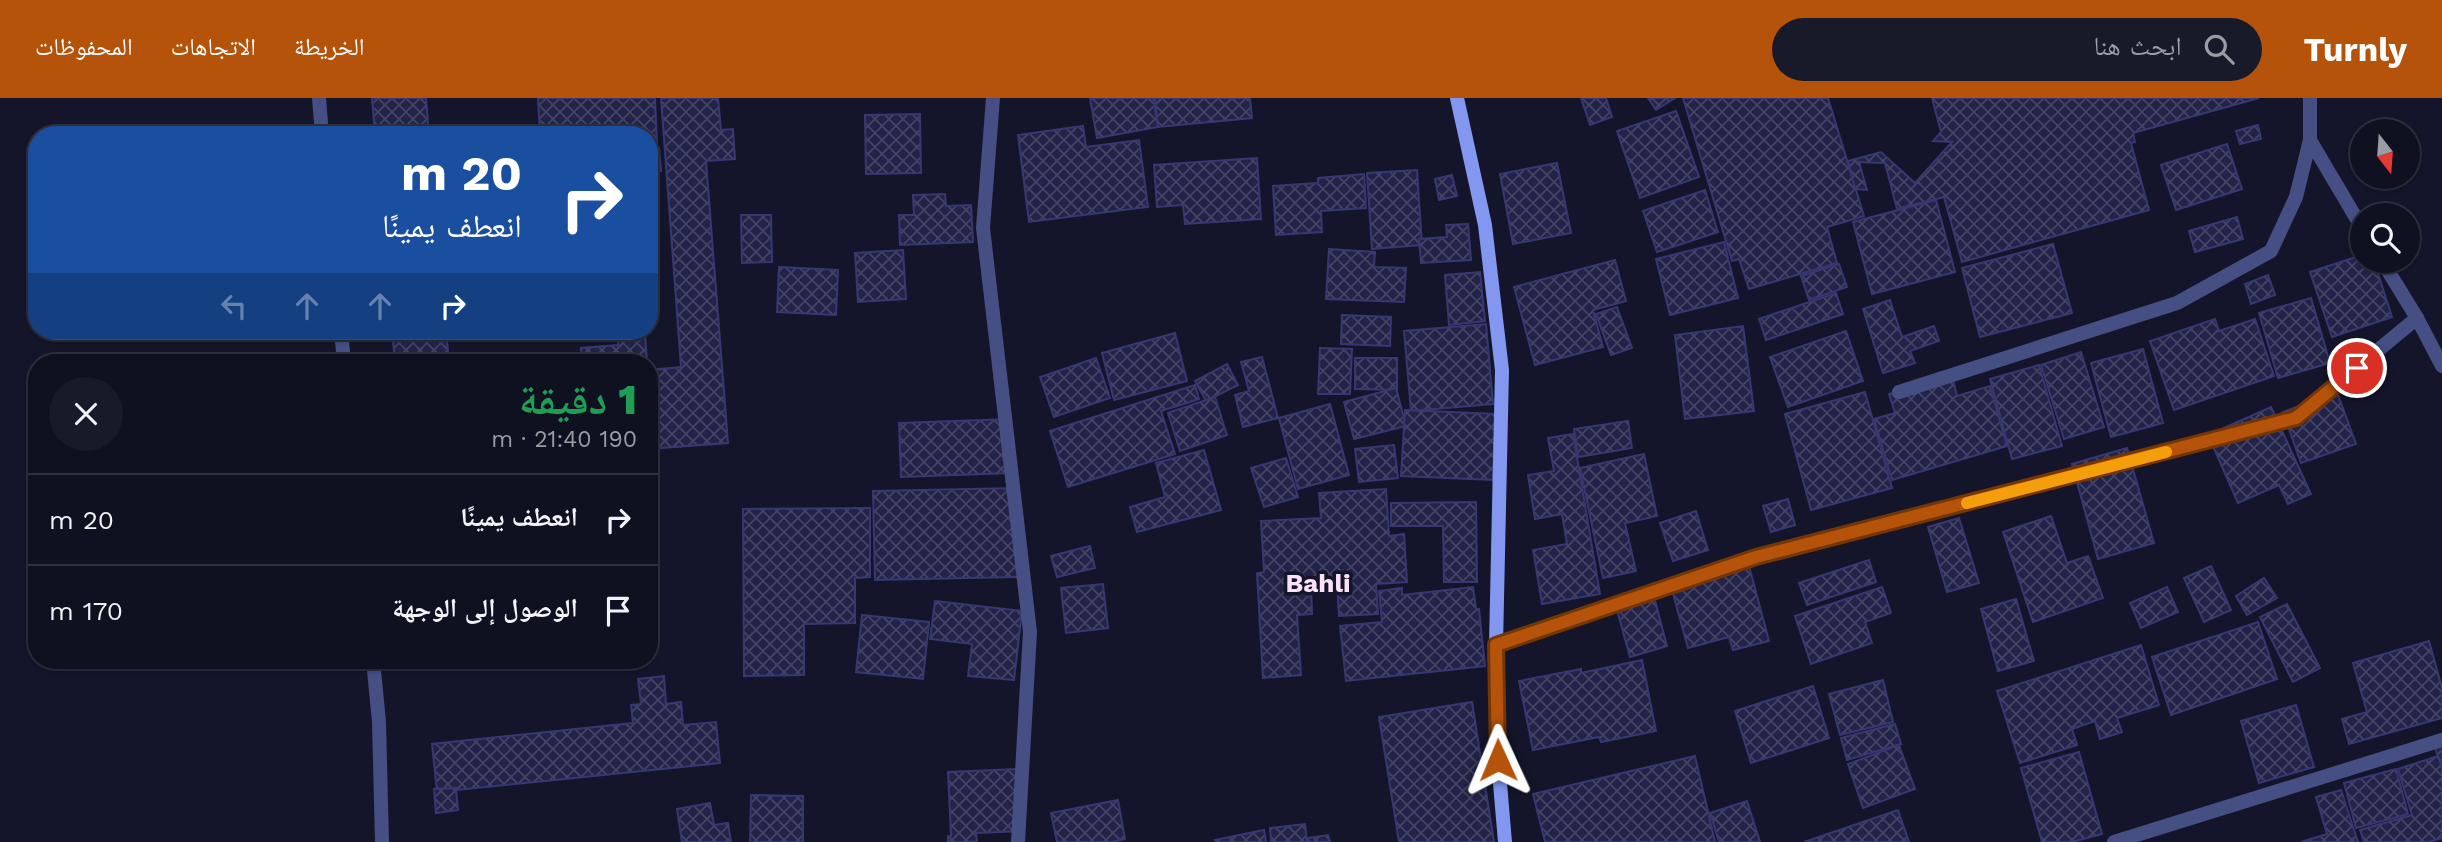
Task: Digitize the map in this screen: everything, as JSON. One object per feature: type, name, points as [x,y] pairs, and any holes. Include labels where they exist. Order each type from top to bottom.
[{"type":"street","points":[[319,98],[321,126]]},
{"type":"street","points":[[993,98],[983,228],[1030,632],[1018,842]]},
{"type":"street","points":[[1457,98],[1485,225],[1502,370],[1496,645],[1498,760],[1504,842]]},
{"type":"street","points":[[1899,392],[2177,303],[2271,251],[2296,197],[2311,140],[2310,98]]},
{"type":"street","points":[[2311,140],[2350,207]]},
{"type":"street","points":[[2389,273],[2442,366]]},
{"type":"street","points":[[1496,645],[1756,557],[2296,418],[2417,318]]},
{"type":"street","points":[[374,669],[379,722],[382,842]]},
{"type":"street","points":[[2114,842],[2442,740]]},
{"type":"building","points":[[372,98],[426,98],[428,126],[374,126]]},
{"type":"building","points":[[538,98],[655,98],[656,126],[540,126]]},
{"type":"building","points":[[661,98],[718,98],[721,130],[733,129],[735,159],[706,161],[728,443],[658,448],[658,369],[681,367]]},
{"type":"building","points":[[1090,98],[1153,98],[1158,127],[1097,138]]},
{"type":"building","points":[[1155,98],[1250,98],[1252,118],[1158,127]]},
{"type":"building","points":[[1581,98],[1606,98],[1612,117],[1590,125]]},
{"type":"building","points":[[1648,98],[1675,98],[1656,110]]},
{"type":"building","points":[[1683,98],[1828,98],[1864,216],[1827,227],[1837,263],[1749,289],[1739,259],[1732,261]]},
{"type":"building","points":[[1932,98],[2259,98],[2133,133],[2135,142],[2131,143],[2149,210],[1962,262],[1944,197],[1897,209],[1885,163],[1859,162],[1867,190],[1855,189],[1848,161],[1881,152],[1915,183],[1952,142],[1933,141],[1941,132]]},
{"type":"building","points":[[1676,111],[1699,177],[1640,198],[1617,131]]},
{"type":"building","points":[[920,114],[921,173],[866,174],[865,115]]},
{"type":"building","points":[[2258,125],[2261,139],[2240,144],[2236,131]]},
{"type":"building","points":[[1083,126],[1086,147],[1139,140],[1148,207],[1029,222],[1018,135]]},
{"type":"building","points":[[2227,144],[2242,189],[2176,210],[2161,165]]},
{"type":"building","points":[[658,148],[661,171],[658,171]]},
{"type":"building","points":[[1257,158],[1261,219],[1185,224],[1183,205],[1157,207],[1154,165]]},
{"type":"building","points":[[1557,163],[1571,233],[1513,244],[1500,174]]},
{"type":"building","points":[[1417,170],[1422,245],[1372,249],[1367,173]]},
{"type":"building","points":[[1364,174],[1366,208],[1321,211],[1322,232],[1276,235],[1273,186],[1318,183],[1318,178]]},
{"type":"building","points":[[1452,175],[1457,196],[1439,200],[1435,179]]},
{"type":"building","points":[[1705,190],[1718,232],[1657,252],[1643,211]]},
{"type":"building","points":[[945,194],[946,206],[971,205],[973,242],[900,245],[899,215],[914,215],[913,195]]},
{"type":"building","points":[[1936,200],[1955,272],[1872,294],[1853,222]]},
{"type":"building","points":[[741,215],[771,215],[772,262],[742,263]]},
{"type":"building","points":[[2237,217],[2243,239],[2195,252],[2189,231]]},
{"type":"building","points":[[1468,224],[1471,260],[1421,263],[1419,239],[1447,237],[1446,225]]},
{"type":"building","points":[[1724,242],[1738,298],[1670,315],[1656,259]]},
{"type":"building","points":[[2053,244],[2072,313],[1980,337],[1962,268]]},
{"type":"building","points":[[1329,249],[1375,252],[1374,267],[1406,268],[1404,302],[1326,299]]},
{"type":"building","points":[[903,250],[906,299],[858,302],[855,253]]},
{"type":"building","points":[[2350,259],[2350,273],[2378,273],[2392,317],[2332,337],[2310,272]]},
{"type":"building","points":[[1615,260],[1626,301],[1593,310],[1603,347],[1535,365],[1514,287]]},
{"type":"building","points":[[1839,264],[1847,287],[1809,300],[1801,276]]},
{"type":"building","points":[[779,267],[838,270],[836,315],[777,312]]},
{"type":"building","points":[[1480,272],[1485,321],[1449,325],[1445,275]]},
{"type":"building","points":[[2268,275],[2275,295],[2251,304],[2245,284]]},
{"type":"building","points":[[1836,293],[1843,314],[1766,340],[1759,319]]},
{"type":"building","points":[[2311,298],[2330,363],[2278,378],[2259,313]]},
{"type":"building","points":[[1890,300],[1902,337],[1934,326],[1939,341],[1910,351],[1915,363],[1883,373],[1863,309]]},
{"type":"building","points":[[1617,307],[1632,348],[1611,355],[1596,314]]},
{"type":"building","points":[[1342,315],[1391,317],[1390,346],[1341,344]]},
{"type":"building","points":[[2215,319],[2219,331],[2255,319],[2274,376],[2174,410],[2150,341]]},
{"type":"building","points":[[1486,324],[1493,404],[1411,411],[1404,331]]},
{"type":"building","points":[[1743,326],[1754,411],[1685,419],[1675,335]]},
{"type":"building","points":[[1846,331],[1863,381],[1788,407],[1770,357]]},
{"type":"building","points":[[1175,333],[1187,381],[1114,400],[1102,353]]},
{"type":"building","points":[[393,340],[447,340],[448,354],[394,354]]},
{"type":"building","points":[[618,340],[645,340],[646,354],[581,354],[581,348],[618,345]]},
{"type":"building","points":[[1320,348],[1352,349],[1350,394],[1318,394]]},
{"type":"building","points":[[2143,349],[2163,423],[2111,437],[2091,363]]},
{"type":"building","points":[[2081,352],[2104,427],[2064,439],[2041,365]]},
{"type":"building","points":[[1262,357],[1278,418],[1243,427],[1235,395],[1249,391],[1241,362]]},
{"type":"building","points":[[1096,358],[1110,398],[1054,417],[1040,377]]},
{"type":"building","points":[[1355,358],[1397,358],[1397,390],[1355,389]]},
{"type":"building","points":[[1227,364],[1238,385],[1206,401],[1195,381]]},
{"type":"building","points":[[2039,365],[2062,446],[2012,459],[1990,379]]},
{"type":"building","points":[[1952,376],[1957,396],[1990,386],[2007,446],[1892,480],[1874,419],[1895,413],[1889,394]]},
{"type":"building","points":[[1195,385],[1199,399],[1161,411],[1175,454],[1068,487],[1050,431]]},
{"type":"building","points":[[1396,388],[1406,426],[1354,439],[1344,402]]},
{"type":"building","points":[[1865,392],[1892,488],[1811,510],[1785,414]]},
{"type":"building","points":[[2337,392],[2356,444],[2301,463],[2283,412]]},
{"type":"building","points":[[1215,397],[1227,435],[1180,451],[1168,413]]},
{"type":"building","points":[[1330,404],[1349,475],[1298,489],[1279,418]]},
{"type":"building","points":[[2271,407],[2311,494],[2288,504],[2279,485],[2238,503],[2208,435]]},
{"type":"building","points":[[1405,410],[1496,414],[1493,480],[1401,476]]},
{"type":"building","points":[[1011,419],[1012,473],[901,477],[899,423]]},
{"type":"building","points":[[1628,421],[1632,448],[1578,457],[1574,429]]},
{"type":"building","points":[[1573,434],[1600,594],[1542,604],[1533,550],[1567,544],[1562,514],[1535,519],[1528,475],[1554,471],[1548,438]]},
{"type":"building","points":[[1394,445],[1398,478],[1359,482],[1355,449]]},
{"type":"building","points":[[2127,448],[2154,543],[2098,559],[2072,464]]},
{"type":"building","points":[[1204,450],[1221,510],[1137,532],[1130,507],[1165,497],[1156,463]]},
{"type":"building","points":[[1644,454],[1657,516],[1625,523],[1636,571],[1603,578],[1580,468]]},
{"type":"building","points":[[1286,458],[1298,497],[1264,507],[1251,468]]},
{"type":"building","points":[[1019,488],[1020,577],[875,580],[873,491]]},
{"type":"building","points":[[1386,489],[1389,536],[1404,534],[1407,582],[1376,584],[1378,614],[1339,616],[1337,584],[1311,586],[1312,614],[1297,615],[1301,675],[1263,678],[1257,573],[1264,572],[1261,521],[1321,518],[1319,493]]},
{"type":"building","points":[[1788,499],[1795,525],[1771,532],[1763,506]]},
{"type":"building","points":[[1476,502],[1477,582],[1444,582],[1443,526],[1391,526],[1391,503]]},
{"type":"building","points":[[870,508],[870,577],[855,578],[855,623],[804,624],[804,675],[744,676],[743,509]]},
{"type":"building","points":[[1696,511],[1708,550],[1673,561],[1660,523]]},
{"type":"building","points":[[2051,516],[2067,563],[2088,556],[2103,598],[2033,622],[2003,532]]},
{"type":"building","points":[[1959,518],[1979,583],[1947,592],[1928,527]]},
{"type":"building","points":[[1090,546],[1095,568],[1057,577],[1051,556]]},
{"type":"building","points":[[1869,560],[1876,582],[1807,605],[1799,583]]},
{"type":"building","points":[[1748,562],[1769,641],[1733,650],[1729,637],[1688,648],[1670,583]]},
{"type":"building","points":[[2211,566],[2231,610],[2204,622],[2184,578]]},
{"type":"building","points":[[2264,578],[2277,598],[2247,615],[2236,596]]},
{"type":"building","points":[[1103,584],[1108,628],[1066,633],[1061,588]]},
{"type":"building","points":[[1473,587],[1476,609],[1479,609],[1485,666],[1346,681],[1340,626],[1382,622],[1379,591],[1402,588],[1402,595]]},
{"type":"building","points":[[1882,587],[1891,613],[1865,622],[1872,643],[1811,664],[1795,616]]},
{"type":"building","points":[[2167,587],[2178,612],[2141,628],[2130,603]]},
{"type":"building","points":[[1653,593],[1667,646],[1630,657],[1615,603]]},
{"type":"building","points":[[2016,599],[2034,661],[1998,671],[1981,609]]},
{"type":"building","points":[[935,601],[1022,611],[1014,680],[968,676],[972,644],[930,639]]},
{"type":"building","points":[[2287,604],[2320,668],[2293,682],[2260,617]]},
{"type":"building","points":[[862,615],[929,622],[923,679],[856,672]]},
{"type":"building","points":[[2258,622],[2277,679],[2171,715],[2152,657]]},
{"type":"building","points":[[2429,641],[2442,688],[2442,718],[2349,744],[2342,719],[2367,712],[2353,663]]},
{"type":"building","points":[[2141,645],[2159,705],[2117,718],[2122,732],[2100,739],[2095,721],[2072,729],[2077,745],[2020,763],[1997,691]]},
{"type":"building","points":[[1642,660],[1656,731],[1601,742],[1599,737],[1533,750],[1519,681],[1581,669],[1581,673]]},
{"type":"building","points":[[664,676],[666,704],[681,702],[683,725],[716,722],[720,763],[437,792],[432,744],[633,723],[631,705],[641,704],[638,679]]},
{"type":"building","points":[[1883,680],[1893,722],[1840,735],[1829,694]]},
{"type":"building","points":[[1813,686],[1829,738],[1751,763],[1735,711]]},
{"type":"building","points":[[1472,702],[1494,842],[1399,842],[1379,717]]},
{"type":"building","points":[[2296,705],[2314,767],[2259,783],[2241,721]]},
{"type":"building","points":[[1895,724],[1901,744],[1847,760],[1841,738]]},
{"type":"building","points":[[2442,736],[2442,768],[2432,739]]},
{"type":"building","points":[[1899,745],[1915,789],[1863,808],[1848,764]]},
{"type":"building","points":[[2079,752],[2102,834],[2072,842],[2042,842],[2021,768]]},
{"type":"building","points":[[1695,756],[1715,842],[1545,842],[1533,794]]},
{"type":"building","points":[[2438,756],[2442,768],[2442,838],[2429,842],[2364,842],[2360,830],[2412,815],[2398,769]]},
{"type":"building","points":[[1020,769],[1023,831],[976,833],[977,842],[948,842],[948,836],[951,836],[948,772]]},
{"type":"building","points":[[2396,769],[2408,814],[2356,828],[2344,783]]},
{"type":"building","points":[[456,788],[458,810],[436,813],[434,789]]},
{"type":"building","points":[[2341,790],[2358,842],[2301,842],[2327,834],[2316,797]]},
{"type":"building","points":[[751,795],[803,796],[803,842],[750,842]]},
{"type":"building","points":[[1118,800],[1125,839],[1111,842],[1057,842],[1051,813]]},
{"type":"building","points":[[1747,801],[1760,842],[1719,842],[1710,813]]},
{"type":"building","points":[[710,803],[714,825],[728,823],[731,842],[682,842],[677,809]]},
{"type":"building","points":[[1898,810],[1909,842],[1804,842]]},
{"type":"building","points":[[1305,824],[1307,842],[1271,842],[1270,828]]},
{"type":"building","points":[[1264,830],[1266,842],[1215,840]]},
{"type":"building","points":[[1328,835],[1330,842],[1309,842],[1308,838]]},
{"type":"slow traffic","points":[[1967,503],[2166,452]]},
{"type":"district","name":"Bahli","points":[[1318,583]]},
{"type":"route","points":[[1498,760],[1496,645],[1756,557],[2296,418],[2357,368]]}]
